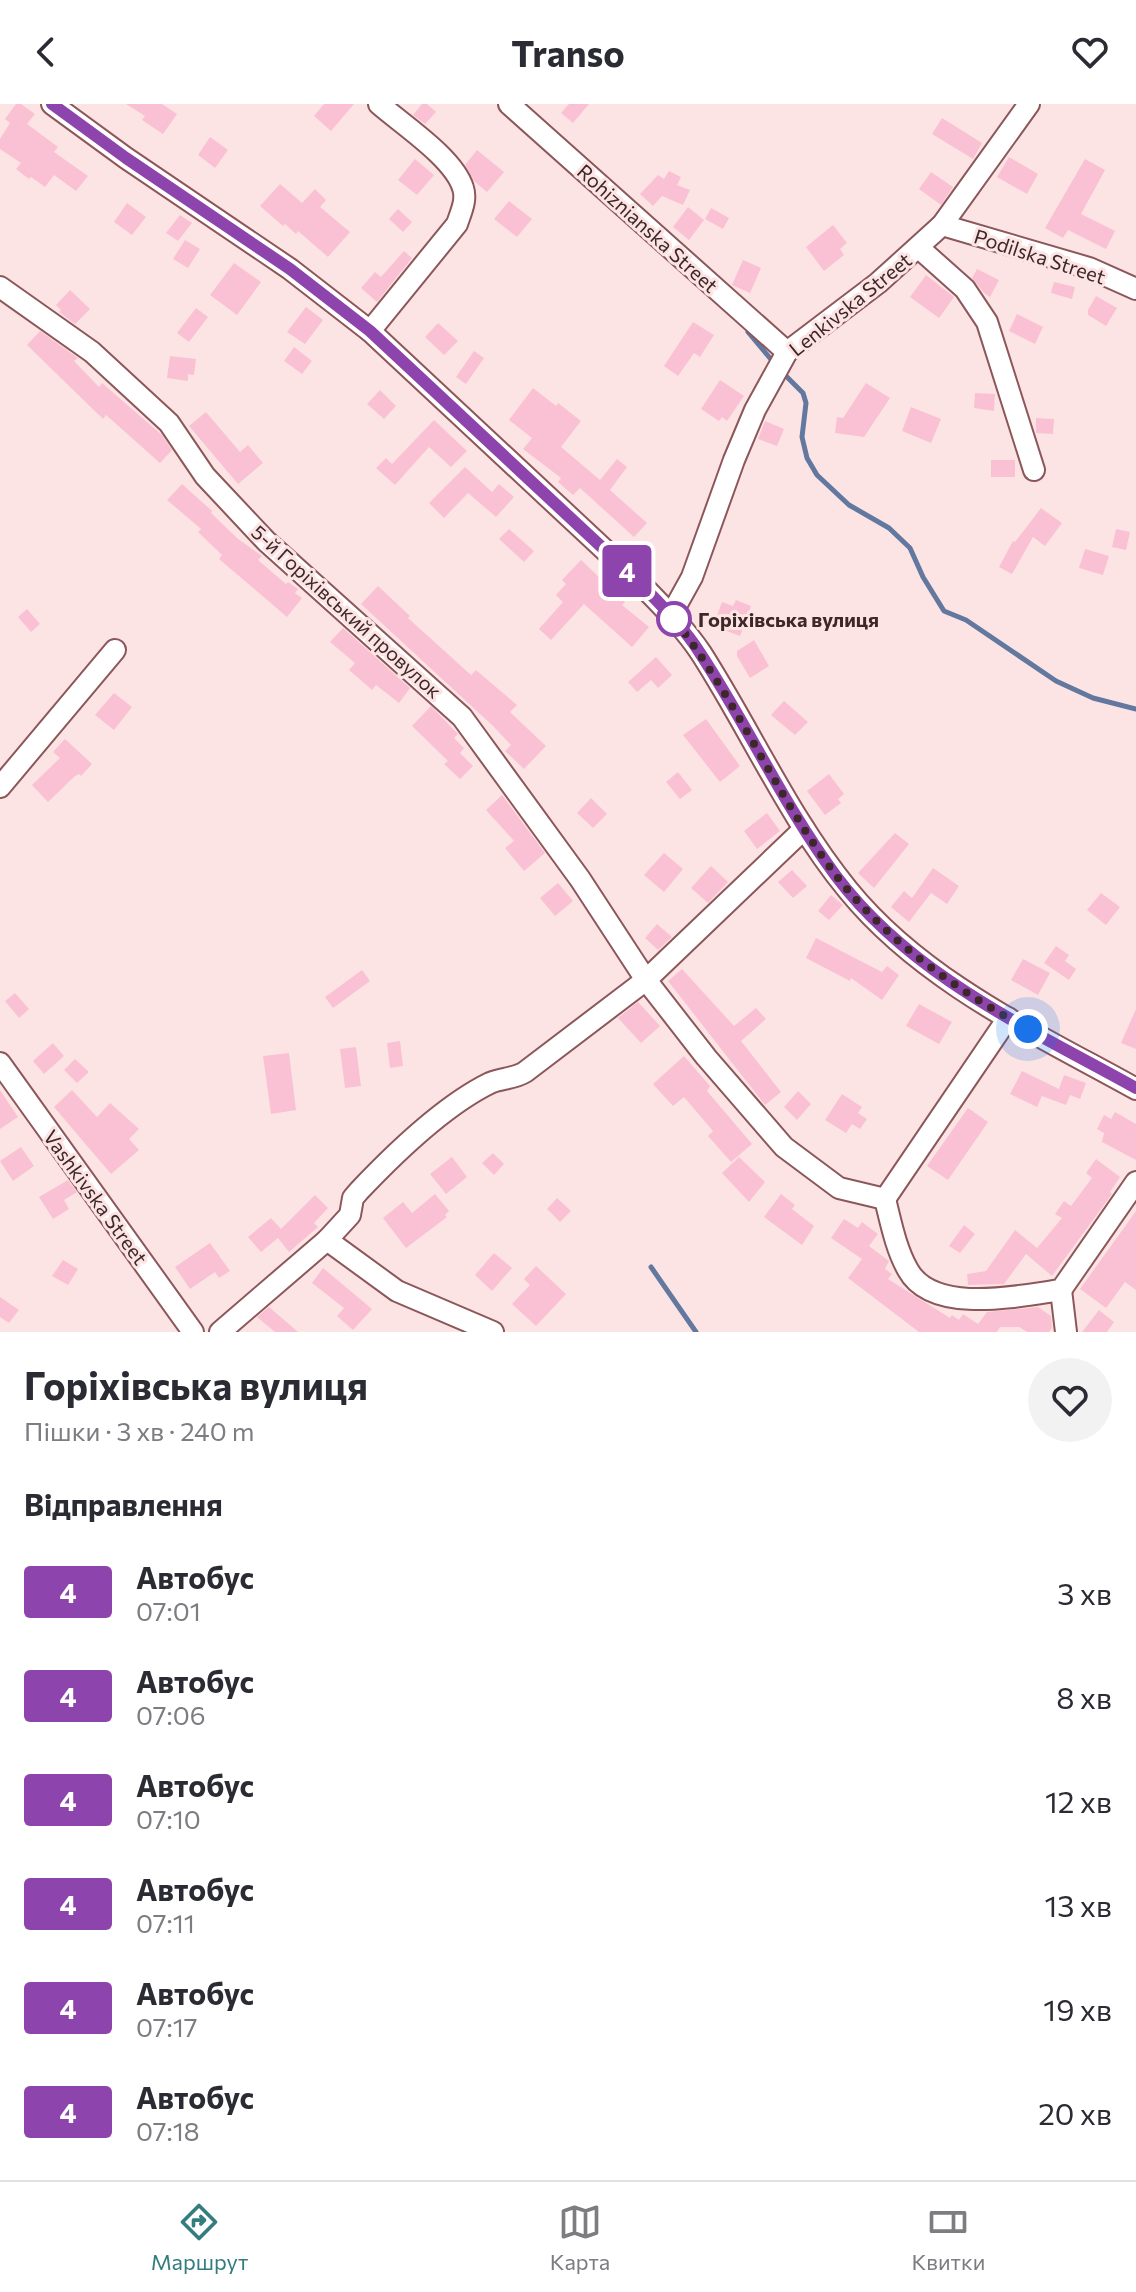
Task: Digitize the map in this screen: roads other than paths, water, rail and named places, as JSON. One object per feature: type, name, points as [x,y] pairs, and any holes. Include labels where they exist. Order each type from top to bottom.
[{"type":"street","points":[[52,104],[290,269],[370,331],[637,580],[671,615],[699,651],[804,829],[843,885],[878,921],[925,963],[1008,1018],[1136,1089]]},
{"type":"street","points":[[370,331],[457,224],[464,204],[464,190],[450,165],[379,104]]},
{"type":"street","name":"Rohiznianska Street","points":[[509,104],[787,352]]},
{"type":"street","name":"Lenkivska Street","points":[[671,615],[692,577],[755,410],[787,352],[878,283],[942,225],[1029,104]]},
{"type":"street","name":"Podilska Street","points":[[942,225],[1089,268],[1136,289]]},
{"type":"street","points":[[919,248],[965,289],[987,322],[1034,470]]},
{"type":"street","name":"5-й Горіхівський провулок","points":[[0,287],[92,352],[169,423],[205,476],[266,541],[462,717],[580,879],[646,980],[706,1057],[784,1147],[839,1188],[885,1199]]},
{"type":"street","points":[[0,787],[115,650]]},
{"type":"street","points":[[220,1332],[327,1240],[350,1215],[353,1198],[359,1191],[424,1129],[491,1083],[525,1072],[646,980],[804,829]]},
{"type":"street","points":[[1008,1018],[885,1199],[896,1244],[909,1273],[943,1297],[964,1300],[1061,1290]]},
{"type":"street","name":"Vashkivska Street","points":[[0,1063],[193,1332]]},
{"type":"street","points":[[1066,1332],[1061,1290],[1136,1182]]},
{"type":"street","points":[[327,1240],[397,1291],[493,1332]]},
{"type":"waterway","points":[[748,332],[775,364]]},
{"type":"waterway","points":[[782,372],[803,393],[806,403],[802,437],[807,458],[817,475],[849,505],[889,528],[910,548],[944,611],[966,620],[1056,681],[1093,698],[1136,709]]},
{"type":"waterway","points":[[651,1267],[696,1332]]},
{"type":"place","name":"Горіхівська вулиця","points":[[674,619]]}]
